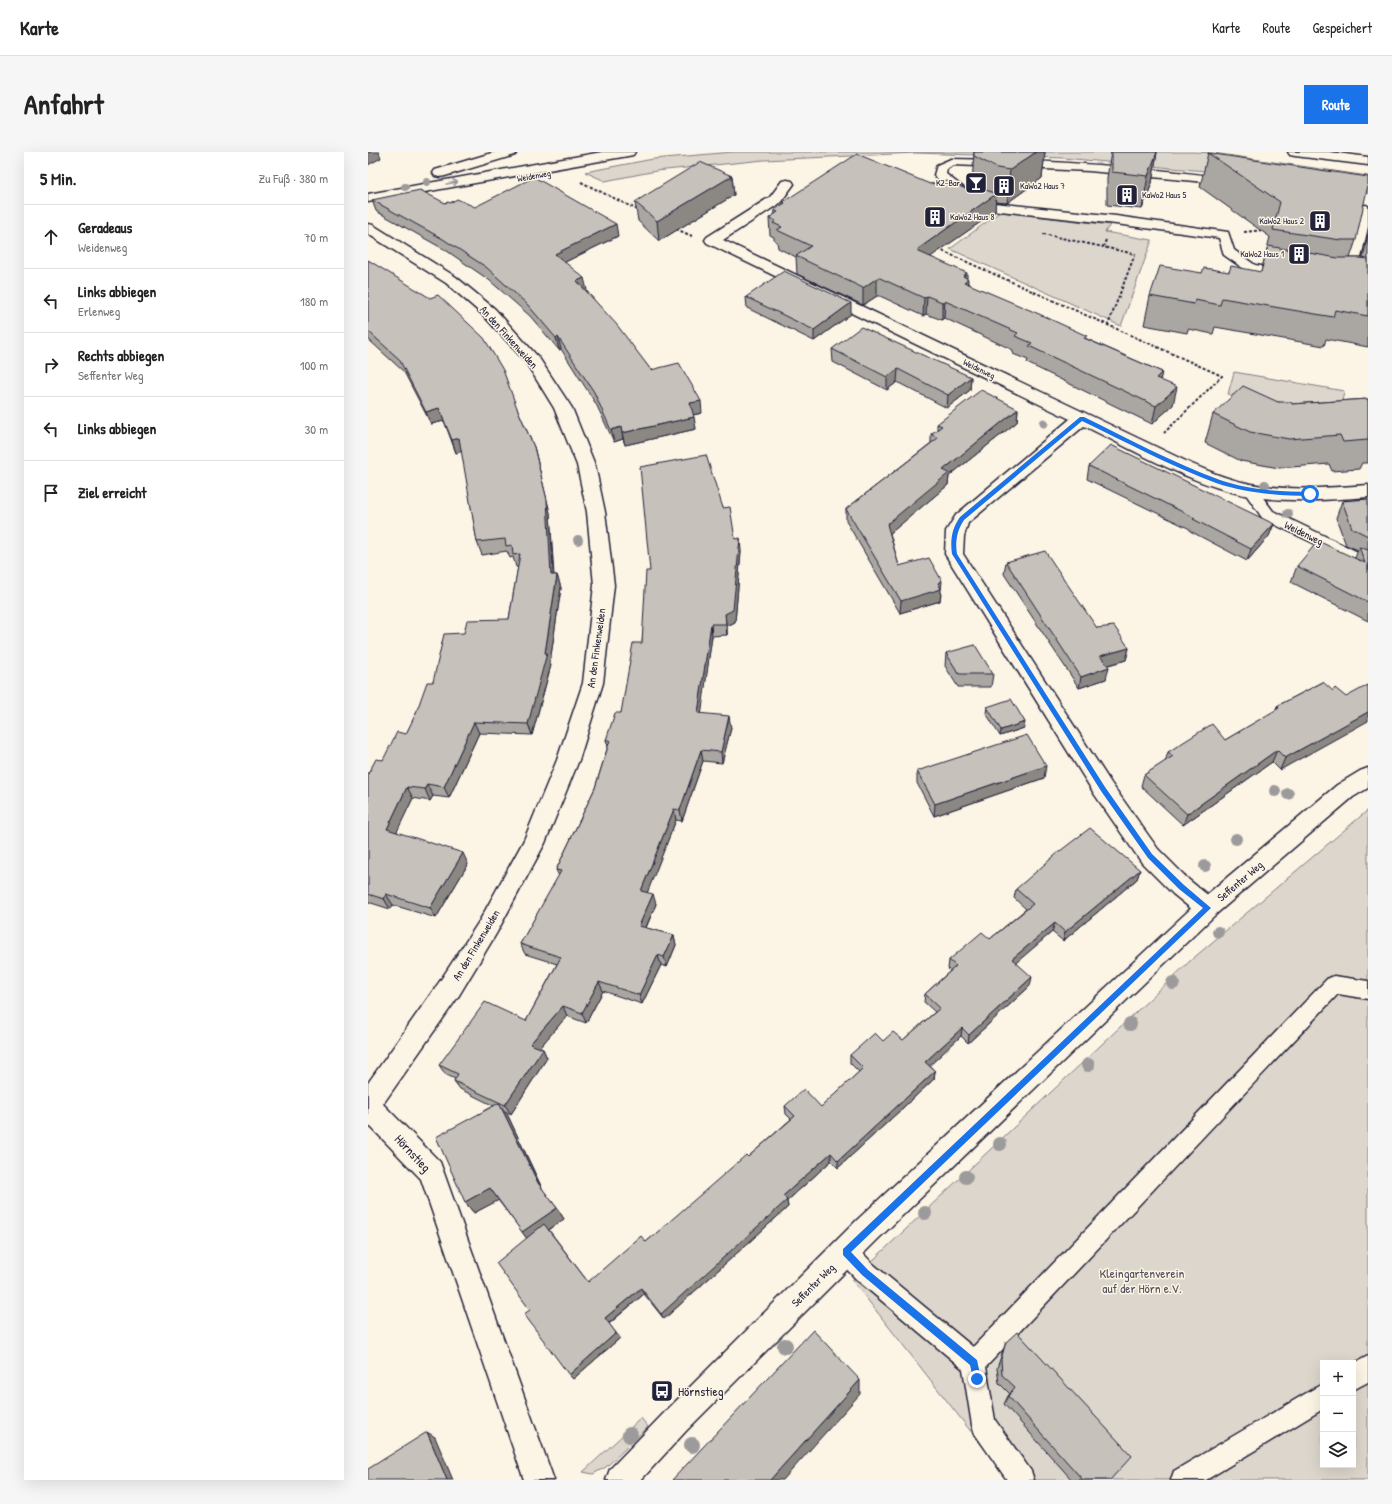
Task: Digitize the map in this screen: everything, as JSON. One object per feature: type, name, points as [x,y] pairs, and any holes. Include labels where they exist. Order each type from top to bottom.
[{"type":"main road","points":[[368,194],[510,152]]},
{"type":"main road","points":[[368,198],[628,152]]},
{"type":"main road","points":[[1295,152],[1368,161]]},
{"type":"main road","points":[[712,240],[775,200],[787,184]]},
{"type":"main road","name":"An den Finkenweiden","points":[[368,228],[451,280],[489,312],[531,358],[563,408],[586,465],[596,512],[604,585],[593,683],[568,760],[534,843],[488,927],[449,989],[368,1105]]},
{"type":"main road","name":"Weidenweg","points":[[712,240],[1218,482],[1250,490],[1285,494],[1322,494],[1368,491]]},
{"type":"main road","points":[[1082,418],[962,518],[954,535],[954,554],[1103,789],[1150,856],[1181,887],[1207,908]]},
{"type":"main road","name":"Seffenter Weg","points":[[621,1480],[676,1421],[846,1252],[1207,908],[1345,791],[1368,777]]},
{"type":"main road","name":"Hörnstieg","points":[[368,1105],[431,1170],[539,1480]]},
{"type":"lane","points":[[1238,183],[1171,174],[1046,165],[951,162],[941,167],[940,175],[947,182],[961,191],[991,206],[1116,220],[1224,235],[1228,252],[1252,268],[1298,276]]},
{"type":"lane","points":[[941,194],[961,191]]},
{"type":"lane","points":[[1336,281],[1356,282],[1367,209],[1353,206]]},
{"type":"lane","name":"Weidenweg","points":[[1250,490],[1268,515],[1368,564]]},
{"type":"lane","points":[[974,1363],[1334,985],[1368,990]]},
{"type":"lane","points":[[846,1252],[865,1272],[974,1363],[984,1425],[1022,1480]]},
{"type":"lane","points":[[1356,1376],[1368,1368]]},
{"type":"lane","points":[[1183,1480],[1320,1398]]},
{"type":"path","points":[[578,180],[640,212]]},
{"type":"path","points":[[675,228],[695,238],[712,240]]},
{"type":"path","points":[[1037,233],[1135,254],[1108,325]]},
{"type":"path","points":[[1103,247],[1106,240]]},
{"type":"path","points":[[934,247],[1222,376],[1148,449]]},
{"type":"green space","points":[[733,152],[1213,153],[1368,176],[1368,194],[1205,171],[1063,158],[916,153],[764,160],[656,171],[605,181],[585,172],[653,159]]},
{"type":"green space","points":[[1000,212],[1110,225],[1105,232],[1152,240],[1121,326],[950,249]]},
{"type":"green space","points":[[1234,372],[1344,391],[1340,413],[1228,394]]},
{"type":"green space","name":"Kleingartenverein auf der Hörn e.V.","points":[[1368,810],[1368,1480],[1009,1480],[852,1280],[1190,961]]},
{"type":"green space","points":[[641,1418],[648,1427],[606,1467],[593,1474],[583,1472]]},
{"type":"building","points":[[974,152],[1036,152],[1010,170],[997,168],[974,156]]},
{"type":"building","points":[[1112,152],[1157,152],[1148,176],[1112,172]]},
{"type":"building","points":[[1208,153],[1368,177],[1368,185],[1356,240],[1341,240],[1273,230],[1280,202]]},
{"type":"building","points":[[857,154],[930,184],[947,181],[971,191],[971,184],[996,194],[917,251],[967,273],[963,276],[968,279],[964,282],[1039,314],[1087,336],[1084,338],[1162,372],[1156,378],[1177,387],[1156,406],[1029,346],[1032,343],[1015,336],[1018,333],[945,301],[942,302],[927,296],[924,298],[880,278],[877,278],[863,288],[796,256],[811,246],[777,230],[782,227],[773,223],[776,221],[769,218],[778,212],[774,210],[785,203],[783,202]]},
{"type":"building","points":[[700,162],[732,176],[657,221],[635,202]]},
{"type":"building","points":[[534,177],[616,224],[555,254],[584,278],[577,281],[617,325],[651,370],[679,363],[701,401],[690,403],[694,417],[622,433],[621,427],[611,430],[594,392],[558,337],[556,338],[527,304],[486,267],[443,239],[372,200],[420,190],[445,203],[450,203],[457,199],[475,207]]},
{"type":"building","points":[[1268,246],[1338,258],[1368,259],[1368,316],[1335,310],[1333,317],[1222,298],[1220,305],[1195,300],[1194,304],[1150,296],[1160,266],[1202,273],[1204,268],[1229,272],[1231,266],[1261,272]]},
{"type":"building","points":[[368,260],[430,298],[438,295],[484,338],[503,370],[517,408],[534,447],[547,500],[551,575],[557,575],[545,653],[547,653],[528,724],[474,722],[444,787],[427,784],[425,789],[407,787],[387,829],[463,853],[430,908],[386,894],[384,899],[368,894],[368,774],[376,759],[383,760],[397,732],[406,734],[416,713],[427,682],[433,682],[444,634],[464,633],[467,620],[509,619],[520,554],[513,555],[512,545],[506,546],[505,539],[477,542],[459,438],[452,440],[439,408],[426,412],[399,359],[368,331]]},
{"type":"building","points":[[784,271],[851,303],[814,330],[746,297]]},
{"type":"building","points":[[861,327],[971,377],[948,395],[898,369],[887,377],[832,349]]},
{"type":"building","points":[[1243,386],[1278,402],[1291,402],[1292,404],[1368,399],[1368,440],[1343,442],[1340,435],[1289,439],[1250,432],[1213,414]]},
{"type":"building","points":[[981,390],[1018,409],[943,470],[949,473],[887,524],[899,566],[929,558],[942,581],[938,583],[941,589],[901,601],[846,509],[938,438],[931,434],[942,426],[937,424]]},
{"type":"building","points":[[1111,445],[1274,524],[1251,549],[1193,519],[1195,518],[1089,466]]},
{"type":"building","points":[[706,455],[723,508],[730,507],[735,539],[740,538],[733,610],[725,614],[726,624],[711,624],[698,713],[729,716],[721,752],[701,750],[680,810],[674,809],[641,891],[653,894],[639,926],[674,935],[664,957],[658,955],[639,995],[599,982],[582,1013],[563,1006],[530,1044],[543,1049],[505,1105],[454,1081],[458,1074],[439,1065],[485,1002],[526,1021],[561,957],[520,944],[561,871],[556,870],[595,788],[610,740],[606,740],[615,713],[621,713],[633,643],[642,643],[646,571],[650,571],[640,467]]},
{"type":"building","points":[[1368,499],[1368,536],[1352,528],[1342,501]]},
{"type":"building","points":[[1318,541],[1365,563],[1359,547],[1368,550],[1368,602],[1297,566]]},
{"type":"building","points":[[1045,551],[1097,628],[1114,626],[1129,648],[1100,656],[1109,667],[1081,677],[1006,562]]},
{"type":"building","points":[[975,645],[993,674],[959,674],[946,653]]},
{"type":"building","points":[[1323,682],[1333,691],[1335,688],[1346,697],[1368,685],[1368,712],[1285,758],[1277,750],[1187,814],[1144,775],[1173,756],[1168,752],[1212,724],[1225,740],[1279,708],[1277,706]]},
{"type":"building","points":[[1011,699],[1025,722],[1001,730],[987,707]]},
{"type":"building","points":[[1027,735],[1046,766],[935,804],[917,771]]},
{"type":"building","points":[[1090,828],[1140,870],[1065,932],[1055,923],[1012,959],[1032,977],[969,1035],[962,1028],[925,1062],[935,1071],[838,1161],[831,1153],[783,1196],[787,1200],[661,1314],[641,1288],[605,1318],[616,1333],[569,1375],[524,1314],[530,1310],[496,1263],[544,1224],[588,1282],[641,1236],[646,1242],[746,1155],[748,1157],[795,1116],[785,1106],[804,1089],[821,1107],[863,1068],[850,1055],[875,1033],[883,1041],[893,1032],[903,1040],[940,1008],[925,994],[956,966],[949,960],[982,932],[990,939],[1033,904],[1016,889],[1060,851]]},
{"type":"building","points":[[499,1103],[538,1183],[557,1208],[522,1232],[490,1188],[465,1202],[436,1137]]},
{"type":"building","points":[[813,1330],[860,1380],[770,1480],[672,1480]]},
{"type":"building","points":[[1017,1332],[1132,1456],[1110,1480],[1083,1480],[1008,1396],[1015,1387],[1002,1375],[1001,1359],[1006,1342]]},
{"type":"building","points":[[427,1432],[447,1480],[368,1480],[368,1469]]},
{"type":"place","name":"K2-Bar","points":[[976,183]]},
{"type":"place","name":"KaWo2 Haus 7","points":[[1004,186]]},
{"type":"place","name":"KaWo2 Haus 5","points":[[1127,195]]},
{"type":"place","name":"KaWo2 Haus 8","points":[[935,217]]},
{"type":"place","name":"KaWo2 Haus 2","points":[[1320,221]]},
{"type":"place","name":"KaWo2 Haus 1","points":[[1299,254]]},
{"type":"place","name":"Hörnstieg","points":[[662,1391]]},
{"type":"route","points":[[977,1379],[974,1363],[865,1272],[846,1252],[868,1229],[1207,908],[1181,887],[1150,856],[1103,789],[954,554],[953,544],[957,526],[962,518],[1082,418],[1218,482],[1250,490],[1285,494],[1310,494]]}]
